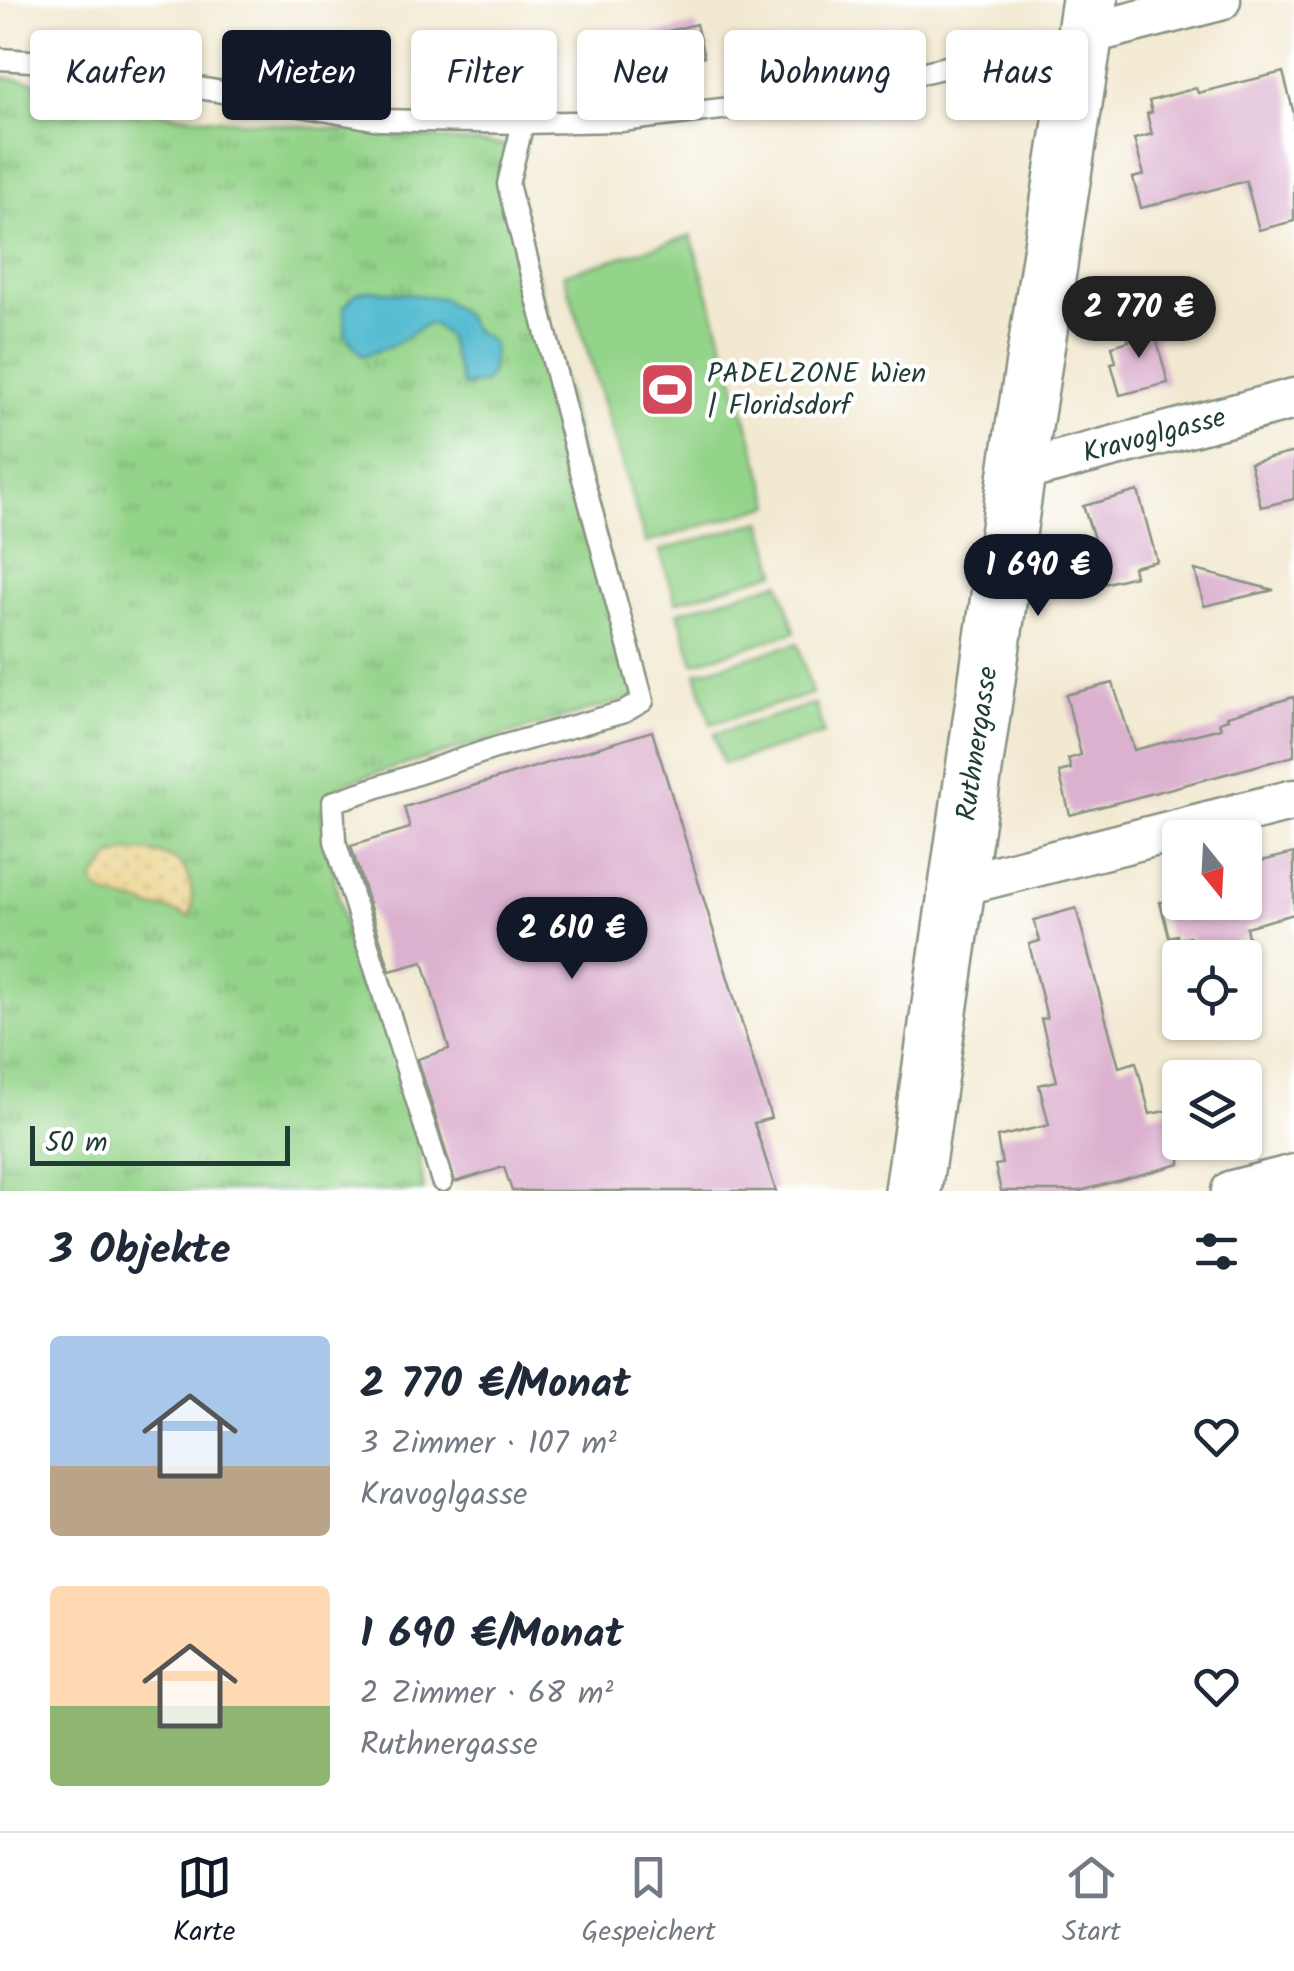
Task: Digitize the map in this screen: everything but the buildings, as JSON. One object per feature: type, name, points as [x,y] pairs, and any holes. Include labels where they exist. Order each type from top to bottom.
[{"type":"street","points":[[1087,18],[1220,0]]},
{"type":"street","name":"Ruthnergasse","points":[[914,1191],[1017,472],[1087,18]]},
{"type":"street","name":"Kravoglgasse","points":[[1017,472],[1294,400]]},
{"type":"street","points":[[956,886],[1294,800]]},
{"type":"street","points":[[1232,1191],[1294,1175]]},
{"type":"lane","points":[[0,58],[59,63],[380,120],[523,124],[621,121],[814,98],[1087,18]]},
{"type":"lane","points":[[442,1181],[336,842],[334,802],[495,748],[624,712],[643,701],[508,184],[523,124]]},
{"type":"green space","points":[[0,77],[30,81],[30,120],[202,118],[504,145],[641,695],[347,782],[330,795],[321,812],[354,974],[374,1010],[401,1027],[424,1191],[0,1191]]},
{"type":"green space","name":"PADELZONE Wien | Floridsdorf","points":[[691,236],[772,505],[646,543],[564,274]]},
{"type":"green space","points":[[762,521],[777,572],[676,602],[660,551]]},
{"type":"green space","points":[[780,582],[795,632],[694,663],[678,612]]},
{"type":"green space","points":[[798,643],[812,694],[711,724],[696,673]]},
{"type":"green space","points":[[815,704],[824,734],[723,764],[714,734]]},
{"type":"sand","points":[[133,851],[163,855],[182,866],[191,886],[191,917],[108,896],[96,889],[94,879],[112,856]]},
{"type":"water","points":[[372,290],[442,298],[463,314],[475,331],[491,341],[491,373],[484,383],[462,384],[447,336],[433,324],[392,346],[362,356],[346,336],[344,307],[356,293]]},
{"type":"place","name":"PADELZONE Wien | Floridsdorf","points":[[668,390]]}]
